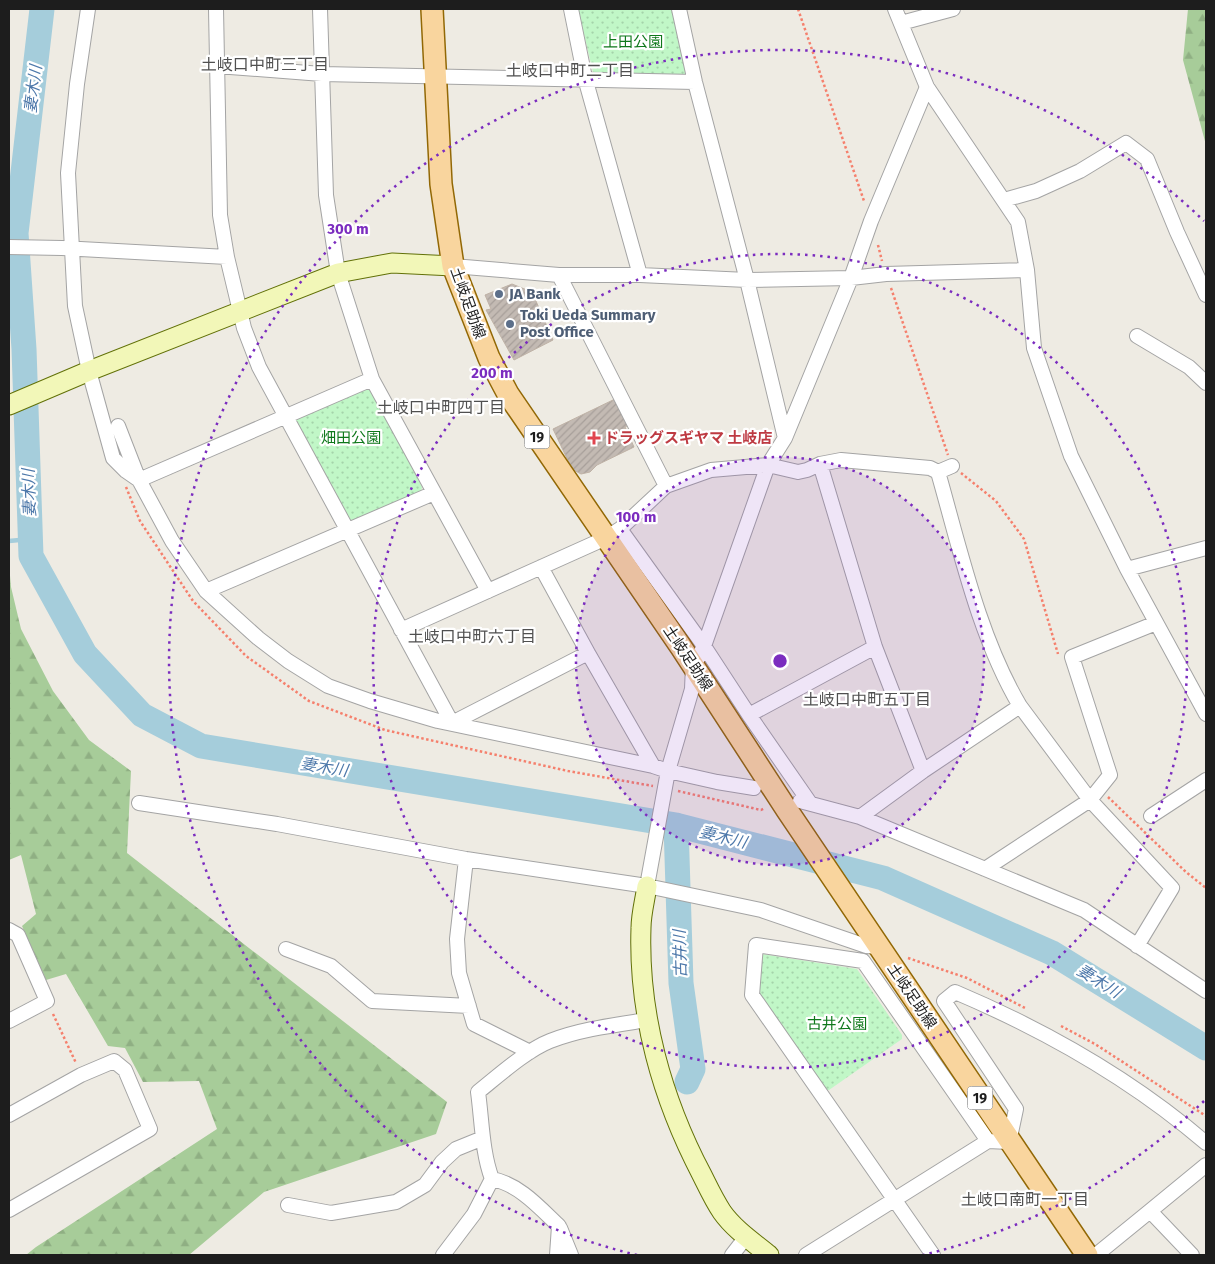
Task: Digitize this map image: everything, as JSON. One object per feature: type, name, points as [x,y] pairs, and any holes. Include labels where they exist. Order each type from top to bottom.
[{"type":"main road","name":"土岐足助線","points":[[432,9],[441,184],[453,266],[486,350],[508,394],[613,533],[693,665],[791,806],[877,943],[1009,1142],[1087,1255]]},
{"type":"street","points":[[88,9],[68,173],[67,248],[84,374],[113,458],[126,471],[139,480]]},
{"type":"street","points":[[216,9],[220,215],[226,257],[244,328],[259,367],[452,723]]},
{"type":"street","points":[[320,9],[326,196],[338,273],[372,379],[488,591]]},
{"type":"street","points":[[571,9],[586,78],[640,275]]},
{"type":"street","points":[[679,9],[695,82],[747,280],[784,438]]},
{"type":"street","points":[[894,9],[927,87],[1018,222],[1027,270],[1034,348],[1071,456],[1127,569],[1206,714]]},
{"type":"street","points":[[901,23],[954,9]]},
{"type":"street","points":[[217,66],[322,74],[586,78],[695,82]]},
{"type":"street","points":[[769,1255],[746,1237],[722,1212],[687,1146],[668,1099],[655,1058],[647,1020],[640,927],[668,771],[692,689],[693,665],[704,646],[768,465],[784,438],[851,278],[871,221],[927,87]]},
{"type":"street","points":[[1004,200],[1036,191],[1080,171],[1126,143],[1147,159],[1206,295]]},
{"type":"street","points":[[9,247],[67,248],[226,257]]},
{"type":"street","points":[[9,405],[338,273],[392,263],[559,275],[640,275],[747,280],[851,278],[886,274],[1027,270]]},
{"type":"street","points":[[559,275],[666,486]]},
{"type":"street","points":[[1137,336],[1189,367],[1206,383]]},
{"type":"street","points":[[139,480],[372,379]]},
{"type":"street","points":[[118,426],[139,480],[172,541],[206,591],[258,638],[328,686],[370,701],[452,723],[653,766],[718,782],[754,788]]},
{"type":"street","points":[[401,630],[613,533],[666,486],[711,470],[768,465],[798,472],[831,461],[930,468],[938,472],[974,598],[1005,681],[1020,706],[1172,888],[1137,946]]},
{"type":"street","points":[[820,464],[875,647],[923,771]]},
{"type":"street","points":[[938,472],[952,466]]},
{"type":"street","points":[[206,591],[434,493]]},
{"type":"street","points":[[613,533],[704,646],[749,715],[791,806],[860,817],[1084,910],[1206,991]]},
{"type":"street","points":[[1127,569],[1206,548]]},
{"type":"street","points":[[541,567],[653,766]]},
{"type":"street","points":[[984,869],[1095,794],[1110,775],[1072,657],[1156,623]]},
{"type":"street","points":[[749,715],[875,647]]},
{"type":"street","points":[[452,723],[588,653]]},
{"type":"street","points":[[860,817],[923,771],[1020,706]]},
{"type":"street","points":[[1151,816],[1206,780]]},
{"type":"street","points":[[140,803],[277,824],[466,859],[648,881],[761,910],[866,946],[877,943]]},
{"type":"street","points":[[466,859],[457,939],[459,973],[474,1024],[530,1052]]},
{"type":"street","points":[[9,930],[18,935],[47,1001],[9,1022]]},
{"type":"street","points":[[933,1255],[752,995],[756,945],[863,961],[988,1141]]},
{"type":"street","points":[[286,949],[331,966],[372,1001],[469,1006]]},
{"type":"street","points":[[806,1255],[988,1141],[1009,1142],[1016,1109],[944,1001],[955,992],[1050,1036],[1096,1062],[1176,1117],[1206,1143]]},
{"type":"street","points":[[444,1255],[474,1214],[492,1179],[488,1169],[483,1138],[478,1092],[530,1052],[549,1041],[598,1027],[647,1020]]},
{"type":"street","points":[[9,1116],[81,1076],[114,1061],[125,1070],[150,1129],[9,1210]]},
{"type":"street","points":[[288,1205],[331,1213],[396,1202],[425,1185],[442,1162],[456,1150],[483,1138]]},
{"type":"street","points":[[1096,1255],[1206,1165]]},
{"type":"street","points":[[492,1179],[500,1181],[527,1196],[559,1226],[571,1255]]},
{"type":"street","points":[[1150,1211],[1192,1255]]},
{"type":"street","points":[[557,1255],[559,1226]]},
{"type":"street","points":[[732,1255],[746,1237]]},
{"type":"path","points":[[798,9],[952,466],[996,501],[1024,539],[1060,661]]},
{"type":"path","points":[[125,485],[140,521],[193,601],[246,656],[309,701],[385,730],[568,771],[665,788],[727,804],[761,810],[791,806]]},
{"type":"path","points":[[1095,794],[1206,888]]},
{"type":"path","points":[[47,1001],[81,1076]]},
{"type":"green space","name":"上田公園","points":[[578,9],[673,9],[690,75],[596,75],[593,72]]},
{"type":"green space","points":[[1188,9],[1206,9],[1206,145],[1183,60]]},
{"type":"green space","name":"畑田公園","points":[[366,387],[372,391],[422,487],[421,493],[354,522],[350,519],[296,420],[299,415]]},
{"type":"green space","points":[[9,564],[11,587],[21,629],[53,691],[89,740],[131,771],[127,853],[447,1102],[436,1134],[264,1192],[189,1255],[26,1255],[217,1129],[199,1081],[143,1082],[125,1048],[108,1046],[66,974],[46,980],[22,926],[36,914],[21,855],[9,860]]},
{"type":"green space","name":"古井公園","points":[[762,954],[857,969],[902,1035],[902,1039],[829,1090],[825,1090],[759,993]]},
{"type":"building","points":[[512,284],[532,292],[553,340],[514,360],[486,310],[491,309],[485,295]]},
{"type":"building","name":"ドラッグスギヤマ 土岐店","points":[[615,399],[631,424],[625,427],[634,447],[597,465],[590,472],[581,474],[572,469],[553,429]]},
{"type":"waterway","name":"妻木川","points":[[42,9],[16,233],[24,349],[31,556],[85,654],[142,715],[201,746],[676,825],[883,878],[1052,953],[1206,1048]]},
{"type":"waterway","points":[[9,541],[30,539]]},
{"type":"waterway","name":"古井川","points":[[676,825],[681,983],[693,1069],[687,1082]]},
{"type":"place","name":"JA Bank","points":[[499,294]]},
{"type":"place","name":"Toki Ueda Summary Post Office","points":[[510,324]]},
{"type":"place","name":"ドラッグスギヤマ 土岐店","points":[[594,438]]},
{"type":"district","name":"土岐口中町三丁目","points":[[265,64]]},
{"type":"district","name":"土岐口中町二丁目","points":[[570,70]]},
{"type":"district","name":"土岐口中町四丁目","points":[[441,407]]},
{"type":"district","name":"土岐口中町六丁目","points":[[472,636]]},
{"type":"district","name":"土岐口中町五丁目","points":[[867,699]]},
{"type":"district","name":"土岐口南町一丁目","points":[[1025,1199]]}]
